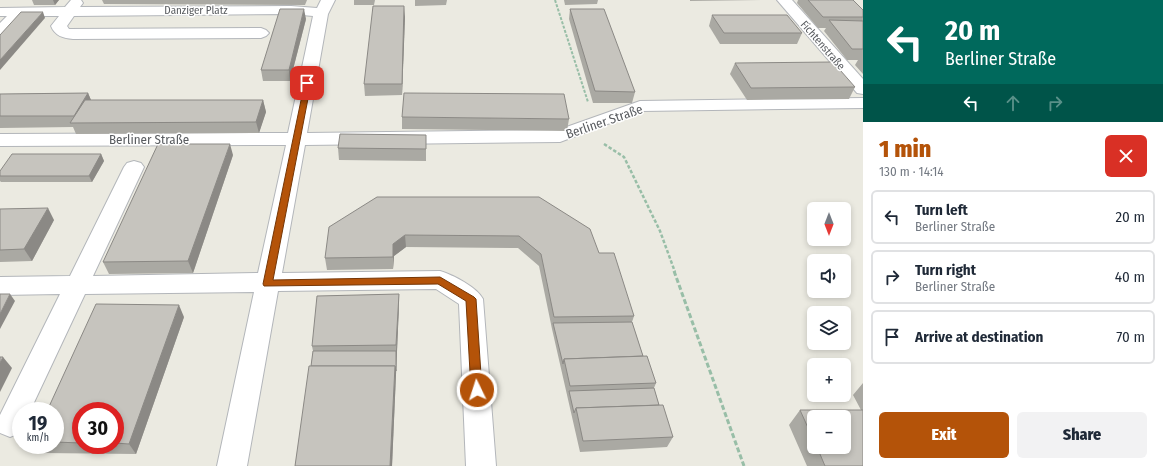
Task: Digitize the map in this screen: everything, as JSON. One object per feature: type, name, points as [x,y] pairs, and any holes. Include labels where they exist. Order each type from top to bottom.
[{"type":"street","name":"Danziger Platz","points":[[0,11],[9,0]]},
{"type":"street","name":"Fichtenstraße","points":[[784,0],[863,89]]},
{"type":"street","name":"Danziger Platz","points":[[0,11],[19,12],[74,6],[310,11],[325,7]]},
{"type":"street","points":[[74,6],[59,26],[63,33],[261,33]]},
{"type":"street","points":[[232,466],[297,139],[325,7]]},
{"type":"street","points":[[0,32],[19,12]]},
{"type":"street","name":"Berliner Straße","points":[[0,140],[560,136],[640,106],[863,103]]},
{"type":"street","points":[[10,424],[134,167]]},
{"type":"street","points":[[0,286],[268,284],[440,280],[471,299],[481,466]]},
{"type":"path","points":[[555,0],[588,126],[624,157],[660,231],[744,466]]},
{"type":"building","points":[[808,0],[853,0],[863,10],[863,17],[823,17]]},
{"type":"building","points":[[373,6],[404,6],[402,84],[364,84]]},
{"type":"building","points":[[280,9],[304,9],[289,70],[261,70]]},
{"type":"building","points":[[570,9],[604,9],[635,92],[595,91]]},
{"type":"building","points":[[21,12],[43,12],[0,60],[0,35]]},
{"type":"building","points":[[712,15],[787,15],[802,33],[724,33]]},
{"type":"building","points":[[829,20],[863,21],[863,49],[852,49]]},
{"type":"building","points":[[833,62],[855,87],[751,88],[735,63]]},
{"type":"building","points":[[88,93],[74,116],[0,116],[0,94]]},
{"type":"building","points":[[404,93],[564,94],[569,119],[402,117]]},
{"type":"building","points":[[85,100],[263,100],[256,122],[70,123]]},
{"type":"building","points":[[340,134],[426,135],[426,149],[338,148]]},
{"type":"building","points":[[158,144],[230,144],[188,261],[103,262]]},
{"type":"building","points":[[12,154],[101,154],[89,176],[0,176],[0,171]]},
{"type":"building","points":[[377,197],[539,197],[590,229],[599,253],[614,253],[634,316],[554,317],[541,254],[519,236],[405,235],[393,244],[393,257],[325,258],[329,227]]},
{"type":"building","points":[[48,208],[24,249],[0,250],[0,209]]},
{"type":"building","points":[[0,294],[10,294],[0,314]]},
{"type":"building","points":[[399,294],[396,345],[312,346],[317,296]]},
{"type":"building","points":[[96,304],[179,305],[129,444],[124,444],[124,402],[72,402],[72,443],[64,442],[64,402],[51,402]]},
{"type":"building","points":[[632,322],[643,356],[564,359],[563,364],[553,323]]},
{"type":"building","points":[[313,351],[396,351],[396,371],[395,366],[311,366]]},
{"type":"building","points":[[647,356],[656,383],[570,386],[564,359]]},
{"type":"building","points":[[309,366],[395,366],[390,466],[295,466]]},
{"type":"building","points":[[654,388],[659,405],[576,408],[574,413],[569,391]]},
{"type":"building","points":[[663,405],[673,437],[583,441],[576,408]]},
{"type":"building","points":[[800,410],[807,410],[807,426]]},
{"type":"building","points":[[851,410],[863,410],[863,466],[825,466],[820,454],[851,454]]},
{"type":"route","points":[[307,83],[268,284],[440,280],[471,299],[477,390]]}]
